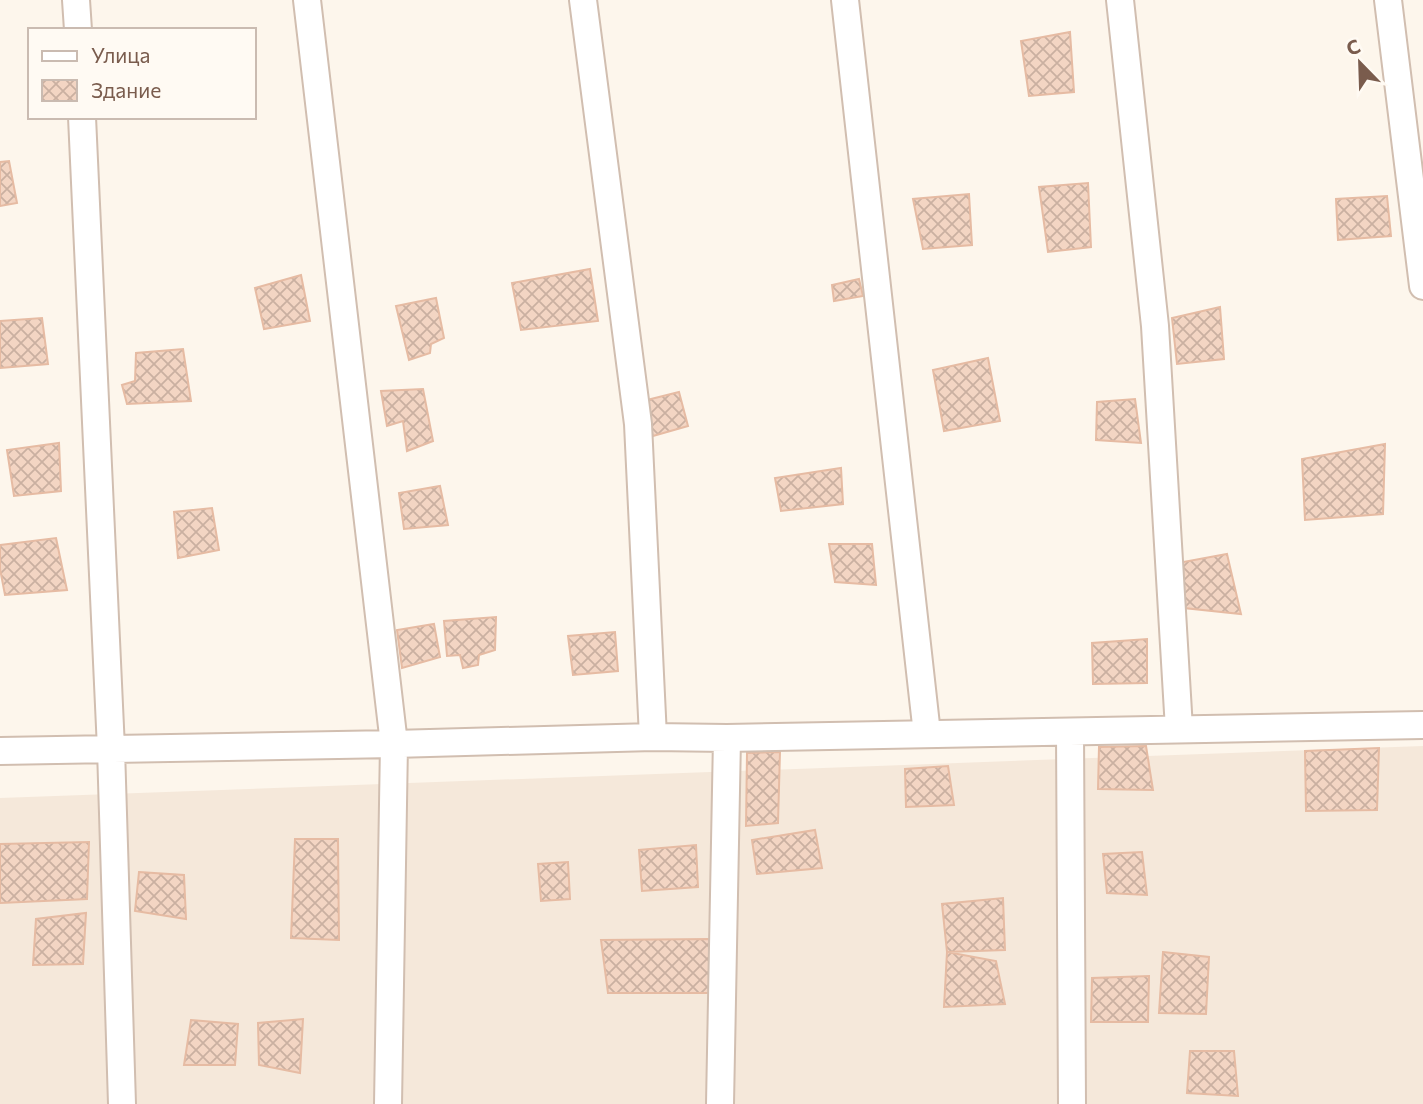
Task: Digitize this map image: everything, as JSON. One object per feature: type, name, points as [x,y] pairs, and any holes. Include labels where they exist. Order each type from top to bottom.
[{"type":"street","points":[[76,0],[78,28]]},
{"type":"street","points":[[307,0],[394,744],[388,1104]]},
{"type":"street","points":[[583,0],[638,424],[653,737]]},
{"type":"street","points":[[845,0],[927,734]]},
{"type":"street","points":[[1120,0],[1155,326],[1179,729]]},
{"type":"street","points":[[1388,0],[1423,286]]},
{"type":"street","points":[[82,119],[111,749],[122,1104]]},
{"type":"street","points":[[0,751],[1423,725]]},
{"type":"street","points":[[1070,732],[1072,1104]]},
{"type":"street","points":[[720,1104],[727,738]]},
{"type":"shaded area","points":[[1423,746],[1423,1104],[0,1104],[0,798]]},
{"type":"building","points":[[1070,32],[1074,92],[1029,96],[1021,41]]},
{"type":"building","points":[[9,161],[17,203],[0,206],[0,162]]},
{"type":"building","points":[[1088,183],[1091,247],[1048,252],[1039,187]]},
{"type":"building","points":[[969,194],[972,245],[923,249],[913,199]]},
{"type":"building","points":[[1387,196],[1391,236],[1338,240],[1336,199]]},
{"type":"building","points":[[590,269],[598,321],[521,330],[512,283]]},
{"type":"building","points":[[301,275],[310,321],[264,329],[255,288]]},
{"type":"building","points":[[859,279],[863,296],[834,301],[832,285]]},
{"type":"building","points":[[436,298],[444,338],[431,344],[430,353],[409,360],[396,306]]},
{"type":"building","points":[[1220,307],[1224,359],[1177,364],[1172,318]]},
{"type":"building","points":[[42,318],[48,364],[0,368],[0,321]]},
{"type":"building","points":[[183,349],[191,401],[127,404],[122,385],[135,381],[136,353]]},
{"type":"building","points":[[988,358],[1000,421],[944,431],[933,370]]},
{"type":"building","points":[[423,389],[433,441],[407,451],[403,421],[387,426],[381,391]]},
{"type":"building","points":[[679,392],[688,426],[653,436],[643,401]]},
{"type":"building","points":[[1135,399],[1141,443],[1096,440],[1097,402]]},
{"type":"building","points":[[59,443],[61,491],[14,496],[7,450]]},
{"type":"building","points":[[1385,444],[1383,514],[1305,520],[1302,459]]},
{"type":"building","points":[[841,468],[843,504],[781,511],[775,478]]},
{"type":"building","points":[[440,486],[448,525],[404,529],[399,493]]},
{"type":"building","points":[[212,508],[219,550],[178,558],[174,512]]},
{"type":"building","points":[[56,538],[67,590],[5,595],[0,569],[0,545]]},
{"type":"building","points":[[829,544],[872,544],[876,585],[835,582]]},
{"type":"building","points":[[1227,554],[1241,614],[1184,608],[1183,562]]},
{"type":"building","points":[[496,617],[495,650],[479,655],[478,665],[463,668],[460,655],[447,656],[444,621]]},
{"type":"building","points":[[434,624],[440,657],[402,668],[397,630]]},
{"type":"building","points":[[615,632],[618,671],[573,675],[568,636]]},
{"type":"building","points":[[1147,639],[1147,683],[1093,684],[1092,643]]},
{"type":"building","points":[[1146,746],[1153,790],[1098,789],[1099,747]]},
{"type":"building","points":[[1379,748],[1377,810],[1306,811],[1305,751]]},
{"type":"building","points":[[780,752],[778,823],[746,826],[747,753]]},
{"type":"building","points":[[948,766],[954,805],[906,807],[905,769]]},
{"type":"building","points":[[815,830],[822,868],[757,874],[752,840]]},
{"type":"building","points":[[295,839],[338,839],[339,940],[291,938]]},
{"type":"building","points":[[89,842],[87,899],[0,903],[0,844]]},
{"type":"building","points":[[696,845],[698,887],[642,891],[639,850]]},
{"type":"building","points":[[1142,852],[1147,895],[1107,893],[1103,854]]},
{"type":"building","points":[[568,862],[570,899],[541,901],[538,864]]},
{"type":"building","points":[[139,872],[184,875],[186,919],[135,911]]},
{"type":"building","points":[[1003,898],[1005,950],[947,952],[942,904]]},
{"type":"building","points":[[86,913],[83,964],[33,965],[36,919]]},
{"type":"building","points":[[709,939],[709,993],[608,993],[601,940]]},
{"type":"building","points":[[947,952],[996,961],[1005,1004],[944,1007]]},
{"type":"building","points":[[1163,952],[1209,957],[1206,1014],[1159,1013]]},
{"type":"building","points":[[1149,976],[1148,1022],[1091,1022],[1092,978]]},
{"type":"building","points":[[303,1019],[300,1073],[259,1065],[258,1023]]},
{"type":"building","points":[[191,1020],[238,1024],[235,1065],[184,1065]]},
{"type":"building","points":[[1190,1051],[1234,1051],[1238,1096],[1187,1093]]}]
